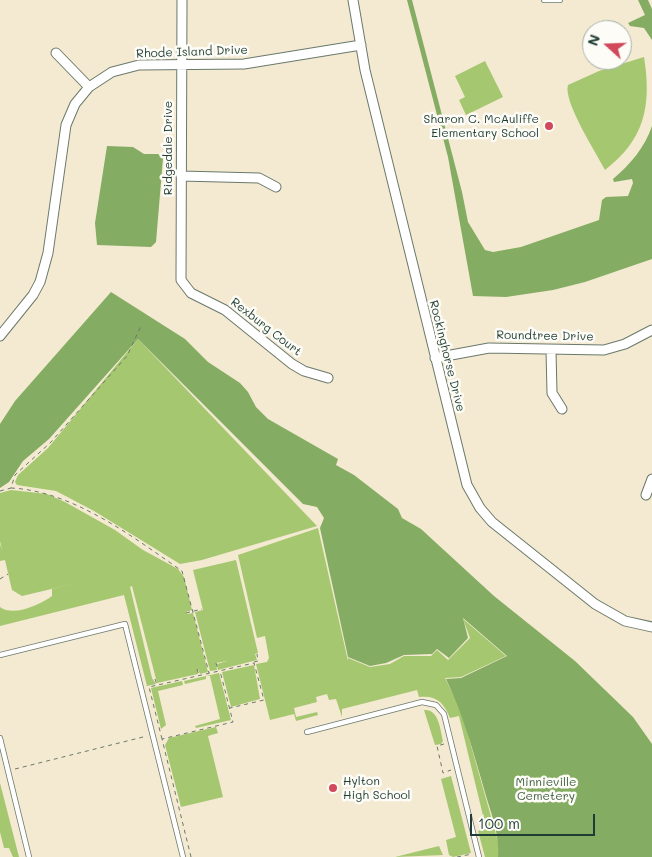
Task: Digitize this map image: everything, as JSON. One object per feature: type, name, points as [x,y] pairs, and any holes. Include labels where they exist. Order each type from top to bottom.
[{"type":"street","name":"Ridgedale Drive","points":[[182,0],[180,272],[183,284],[191,292]]},
{"type":"street","name":"Rockinghorse Drive","points":[[353,0],[361,46],[435,358],[464,474],[480,508],[505,534],[595,604],[625,620],[652,627]]},
{"type":"street","name":"Rhode Island Drive","points":[[0,336],[33,295],[42,275],[48,253],[66,125],[75,104],[89,87],[112,72],[125,67],[144,64],[244,64],[361,46]]},
{"type":"street","points":[[56,53],[89,87]]},
{"type":"street","points":[[181,176],[259,178],[276,186]]},
{"type":"street","name":"Rexburg Court","points":[[191,292],[225,310],[298,368],[328,378]]},
{"type":"street","name":"Roundtree Drive","points":[[435,358],[489,348],[604,350],[625,344],[652,330]]},
{"type":"street","points":[[551,350],[552,393],[562,409]]},
{"type":"street","points":[[646,495],[652,480]]},
{"type":"lane","points":[[544,0],[560,0]]},
{"type":"lane","points":[[0,655],[125,624],[183,857]]},
{"type":"lane","points":[[308,732],[422,702],[436,705],[444,714],[479,857]]},
{"type":"lane","points":[[0,738],[29,857]]},
{"type":"path","points":[[12,488],[15,475],[51,442],[127,356],[141,326]]},
{"type":"path","points":[[0,491],[12,488],[51,494],[103,519],[182,571],[209,673]]},
{"type":"path","points":[[0,579],[8,574]]},
{"type":"path","points":[[186,613],[202,609]]},
{"type":"path","points":[[191,857],[149,687],[254,663],[258,661],[257,654]]},
{"type":"path","points":[[230,709],[264,700],[254,663]]},
{"type":"path","points":[[162,739],[233,722],[216,664]]},
{"type":"path","points":[[197,669],[199,676]]},
{"type":"path","points":[[156,679],[157,685]]},
{"type":"path","points":[[14,769],[147,736]]},
{"type":"path","points":[[444,744],[437,746],[442,773],[451,770]]},
{"type":"path","points":[[457,857],[472,854]]},
{"type":"green space","points":[[407,0],[412,0],[462,192],[468,222],[485,250],[493,252],[521,247],[599,220],[602,200],[606,197],[628,196],[633,183],[632,179],[614,182],[613,179],[636,155],[652,126],[652,259],[585,282],[553,290],[506,297],[473,296],[448,157]]},
{"type":"green space","points":[[638,0],[648,0],[652,9],[652,40],[644,28],[632,26],[632,21],[645,15]]},
{"type":"green space","points":[[644,57],[647,92],[642,121],[629,147],[605,170],[575,115],[570,103],[568,85],[602,70],[632,70],[632,61]]},
{"type":"green space","points":[[485,61],[503,97],[466,115],[459,100],[465,97],[455,76]]},
{"type":"green space","points":[[107,146],[133,147],[144,154],[158,154],[163,158],[156,242],[151,247],[97,245],[95,223]]},
{"type":"green space","name":"Minnieville Cemetery","points":[[111,292],[185,339],[208,362],[240,383],[248,392],[256,407],[268,419],[338,459],[336,465],[354,475],[398,509],[402,518],[421,529],[494,596],[575,661],[633,717],[652,744],[652,857],[498,857],[498,840],[492,814],[458,706],[446,679],[461,678],[507,656],[463,618],[468,638],[449,658],[437,649],[432,654],[404,655],[386,663],[370,666],[348,657],[320,528],[324,518],[317,507],[303,504],[138,339],[49,439],[23,461],[9,482],[0,488],[0,424],[15,401]]},
{"type":"green space","points":[[138,339],[317,526],[202,560],[180,564],[94,511],[56,491],[17,485],[15,482],[18,475],[48,448]]},
{"type":"green space","points":[[11,490],[47,494],[65,502],[115,530],[143,550],[178,569],[184,577],[192,610],[186,612],[187,614],[193,613],[208,672],[200,674],[198,669],[198,674],[157,683],[132,586],[130,587],[152,678],[156,684],[147,686],[124,595],[0,626],[0,607],[12,611],[26,609],[52,596],[52,589],[85,581],[22,596],[12,590],[5,560],[0,561],[0,544],[2,550],[0,541],[0,493]]},
{"type":"green space","points":[[318,528],[348,661],[348,658],[370,667],[390,664],[404,656],[431,656],[437,650],[448,660],[470,638],[463,619],[506,656],[461,677],[445,678],[461,710],[499,845],[498,857],[485,857],[478,831],[486,828],[459,716],[450,718],[439,701],[431,697],[419,697],[417,690],[342,709],[342,717],[336,699],[329,700],[327,694],[316,697],[317,702],[294,708],[296,717],[317,712],[318,715],[296,721],[294,714],[270,720],[256,664],[267,662],[269,658],[265,636],[257,638],[238,555]]},
{"type":"green space","points":[[236,560],[258,653],[255,654],[257,660],[218,670],[217,664],[227,661],[216,663],[217,670],[210,671],[195,612],[203,610],[193,570]]},
{"type":"green space","points":[[254,665],[260,699],[231,707],[222,672]]},
{"type":"green space","points":[[219,673],[231,720],[196,728],[195,726],[220,719],[210,676],[206,676],[206,679],[185,684],[184,681]]},
{"type":"green space","points":[[182,681],[183,685],[158,691],[166,725],[161,729],[151,688]]},
{"type":"green space","points":[[424,710],[436,716],[443,741],[441,744],[435,745]]},
{"type":"green space","points":[[216,727],[218,733],[208,736],[223,797],[181,807],[165,745],[169,738]]},
{"type":"green space","points":[[451,776],[471,853],[453,857],[449,855],[446,840],[456,837],[441,779]]},
{"type":"green space","points":[[0,783],[19,857],[13,857],[9,848],[4,848],[0,832]]},
{"type":"green space","points":[[439,846],[443,855],[395,857]]},
{"type":"place","name":"Sharon C. McAuliffe Elementary School","points":[[549,126]]},
{"type":"place","name":"Hylton High School","points":[[333,788]]}]
